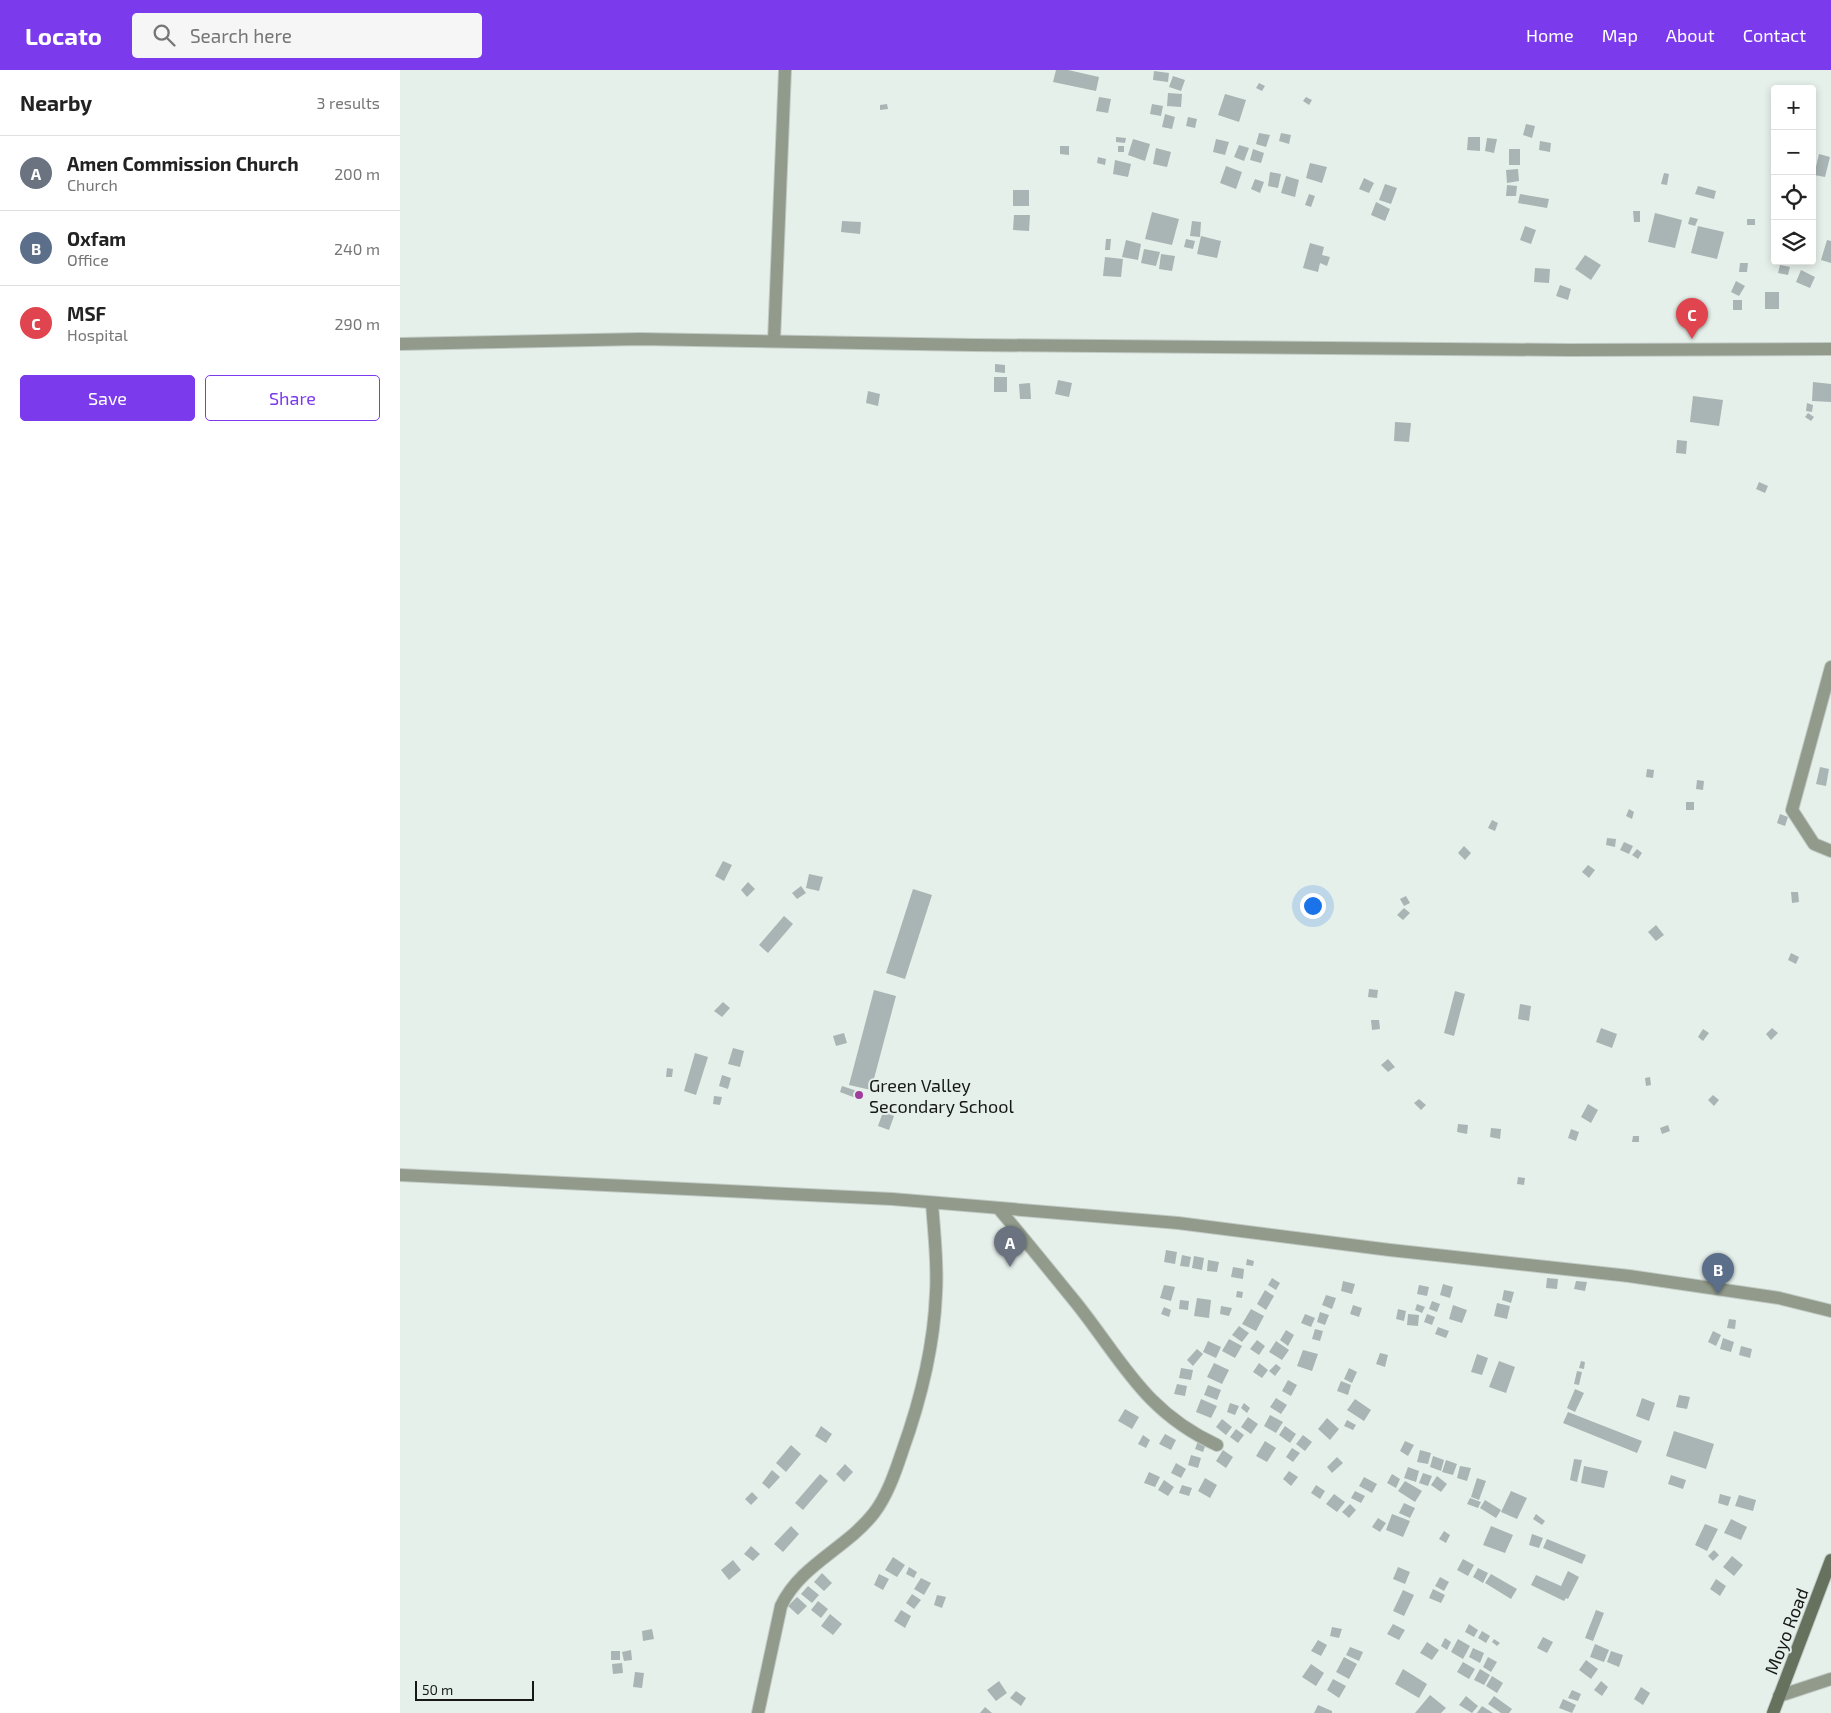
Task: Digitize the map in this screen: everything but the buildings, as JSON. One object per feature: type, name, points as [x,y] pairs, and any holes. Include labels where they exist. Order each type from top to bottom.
[{"type":"main road","name":"Moyo Road","points":[[1773,1713],[1831,1560]]},
{"type":"street","points":[[774,341],[785,70]]},
{"type":"street","points":[[400,344],[640,339],[1559,350],[1831,349]]},
{"type":"street","points":[[1831,667],[1792,810],[1814,844],[1831,851]]},
{"type":"street","points":[[400,1175],[932,1203],[1178,1223],[1390,1250],[1629,1276],[1779,1298],[1831,1311]]},
{"type":"street","points":[[758,1713],[781,1606],[786,1595],[800,1578],[873,1514],[888,1488],[907,1438],[917,1408],[936,1303],[937,1270],[932,1203]]},
{"type":"street","points":[[999,1209],[1078,1305],[1146,1396],[1164,1414],[1184,1429],[1217,1445]]},
{"type":"street","points":[[1780,1696],[1831,1679]]},
{"type":"place","name":"MSF","points":[[1692,339]]},
{"type":"place","name":"Green Valley Secondary School","points":[[859,1095]]},
{"type":"place","name":"Amen Commission Church","points":[[1010,1267]]},
{"type":"place","name":"Oxfam","points":[[1718,1294]]}]
